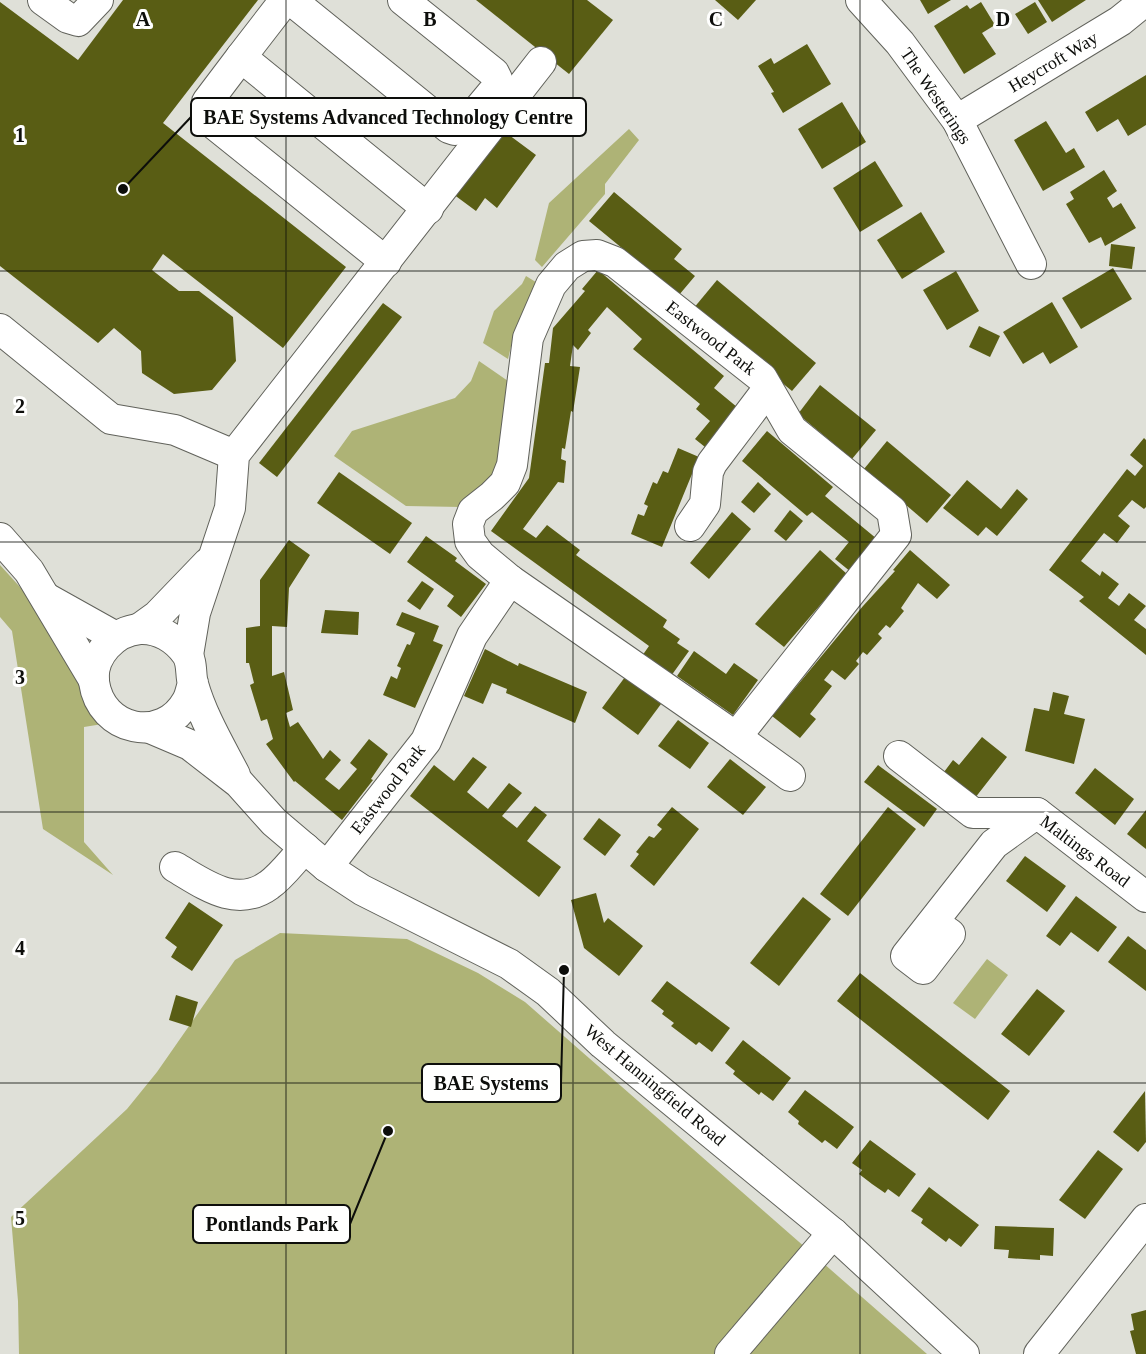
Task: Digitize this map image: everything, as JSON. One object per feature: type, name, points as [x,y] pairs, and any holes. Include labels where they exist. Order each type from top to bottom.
[{"type":"street","points":[[43,0],[68,18],[78,21],[98,0]]},
{"type":"street","points":[[285,0],[207,102],[209,120],[386,262]]},
{"type":"street","points":[[291,0],[449,128],[462,129],[497,87],[494,73],[403,0]]},
{"type":"street","name":"The Westerings","points":[[861,0],[900,43],[957,120],[1031,264]]},
{"type":"street","name":"Heycroft Way","points":[[957,120],[1120,21],[1146,0]]},
{"type":"street","points":[[241,57],[428,209]]},
{"type":"street","points":[[150,728],[166,723],[179,713],[188,699],[195,614],[230,508],[234,454],[541,62]]},
{"type":"street","name":"Eastwood Park","points":[[736,737],[896,535],[892,511],[792,430],[762,378],[615,262],[597,255],[583,256],[567,266],[551,285],[528,338],[512,465],[505,483],[472,511],[468,524],[470,541],[480,555],[510,580],[790,776]]},
{"type":"street","points":[[0,329],[111,419],[174,430],[234,454]]},
{"type":"street","points":[[690,525],[705,504],[708,472],[712,463],[768,389]]},
{"type":"street","name":"West Hanningfield Road","points":[[0,538],[29,570],[48,600],[94,680],[97,696],[105,710],[118,721],[134,727],[150,728],[190,745],[239,783],[273,822],[362,890],[509,964],[548,992],[603,1044],[833,1233],[964,1354]]},
{"type":"street","points":[[94,680],[96,663],[104,649],[157,616],[212,558]]},
{"type":"street","name":"Eastwood Park","points":[[175,867],[208,887],[228,895],[247,894],[268,886],[316,857],[426,741],[472,636],[510,580]]},
{"type":"street","name":"West Hanningfield Road","points":[[48,600],[127,633],[156,631],[172,638],[190,669],[210,727],[239,783]]},
{"type":"street","points":[[899,756],[973,813],[1037,813]]},
{"type":"street","name":"Maltings Road","points":[[933,922],[994,844],[1037,813],[1146,897]]},
{"type":"street","points":[[1039,1354],[1146,1219]]},
{"type":"street","points":[[730,1354],[833,1233]]},
{"type":"green space","points":[[629,129],[639,140],[605,184],[605,194],[542,267],[535,260],[549,203]]},
{"type":"green space","points":[[526,276],[539,284],[514,334],[508,359],[483,343],[494,311],[522,284]]},
{"type":"green space","points":[[479,361],[508,381],[496,471],[461,507],[406,506],[334,456],[352,431],[455,398],[471,381]]},
{"type":"green space","points":[[0,565],[58,629],[115,722],[84,727],[84,842],[113,875],[43,829],[12,631],[0,617]]},
{"type":"green space","points":[[280,933],[407,939],[478,973],[525,1002],[927,1354],[19,1354],[18,1301],[11,1217],[127,1109],[157,1072],[235,960]]},
{"type":"green space","points":[[987,959],[1008,975],[975,1019],[953,1003]]},
{"type":"building","points":[[123,0],[258,0],[163,123],[346,267],[283,348],[163,254],[152,270],[179,291],[199,291],[233,317],[236,361],[212,390],[174,394],[142,373],[141,351],[114,328],[98,343],[0,266],[0,2],[78,60]]},
{"type":"building","points":[[476,0],[587,0],[613,20],[569,74]]},
{"type":"building","points":[[715,0],[756,0],[738,20]]},
{"type":"building","points":[[920,0],[951,0],[928,14]]},
{"type":"building","points":[[1038,0],[1086,0],[1052,22]]},
{"type":"building","points":[[981,2],[995,25],[982,33],[996,54],[964,74],[934,26],[967,5],[970,9]]},
{"type":"building","points":[[1035,2],[1047,22],[1028,34],[1015,14]]},
{"type":"building","points":[[807,44],[831,84],[783,113],[771,93],[774,92],[758,66],[771,58],[774,64]]},
{"type":"building","points":[[1146,75],[1146,125],[1128,136],[1118,119],[1097,132],[1085,112]]},
{"type":"building","points":[[842,102],[866,142],[822,169],[798,129]]},
{"type":"building","points":[[1046,121],[1066,153],[1074,148],[1085,167],[1043,191],[1014,140]]},
{"type":"building","points":[[501,129],[536,155],[497,208],[485,198],[476,211],[453,194]]},
{"type":"building","points":[[875,161],[903,206],[860,232],[833,188]]},
{"type":"building","points":[[1104,170],[1117,191],[1107,198],[1113,208],[1121,203],[1136,228],[1105,246],[1101,237],[1089,243],[1066,204],[1074,199],[1070,192]]},
{"type":"building","points":[[614,192],[682,249],[674,259],[695,276],[679,295],[589,221]]},
{"type":"building","points":[[921,212],[945,252],[902,279],[877,240]]},
{"type":"building","points":[[1111,244],[1135,247],[1132,269],[1109,266]]},
{"type":"building","points":[[1113,268],[1132,299],[1081,329],[1062,298]]},
{"type":"building","points":[[598,270],[724,376],[714,388],[743,412],[710,451],[695,439],[710,421],[696,409],[700,404],[633,349],[642,339],[607,307],[588,330],[591,333],[578,350],[573,345],[570,366],[580,367],[565,449],[562,448],[561,459],[566,461],[564,483],[558,482],[523,529],[536,538],[547,525],[580,550],[576,555],[667,620],[663,627],[680,639],[677,643],[689,651],[671,676],[642,656],[649,646],[491,531],[529,478],[545,363],[549,363],[553,328],[585,291],[582,289]]},
{"type":"building","points":[[956,271],[979,311],[947,330],[923,290]]},
{"type":"building","points":[[717,280],[816,363],[792,391],[693,309]]},
{"type":"building","points":[[1052,302],[1078,347],[1050,364],[1043,352],[1023,364],[1003,332]]},
{"type":"building","points":[[383,303],[402,317],[277,477],[259,463]]},
{"type":"building","points":[[979,326],[1000,336],[990,357],[969,347]]},
{"type":"building","points":[[820,385],[876,430],[852,459],[798,414]]},
{"type":"building","points":[[767,431],[833,487],[825,496],[877,539],[851,572],[835,559],[849,542],[812,512],[807,516],[742,461]]},
{"type":"building","points":[[1144,438],[1146,440],[1146,507],[1144,509],[1132,500],[1118,516],[1130,526],[1117,543],[1104,533],[1081,561],[1100,576],[1102,571],[1119,584],[1108,598],[1119,606],[1129,593],[1146,606],[1134,620],[1146,629],[1146,655],[1079,601],[1084,597],[1049,570],[1127,469],[1135,476],[1143,466],[1130,455]]},
{"type":"building","points":[[887,441],[951,495],[927,523],[864,469]]},
{"type":"building","points":[[678,448],[699,457],[662,547],[631,534],[638,514],[644,516],[648,506],[644,504],[653,482],[657,484],[663,471],[668,473]]},
{"type":"building","points":[[339,472],[412,523],[390,554],[317,503]]},
{"type":"building","points":[[967,480],[1001,509],[1017,489],[1028,499],[997,536],[986,527],[978,536],[943,508]]},
{"type":"building","points":[[758,482],[771,494],[754,513],[741,502]]},
{"type":"building","points":[[790,510],[803,521],[786,541],[774,531]]},
{"type":"building","points":[[732,512],[751,529],[709,579],[690,563]]},
{"type":"building","points":[[426,536],[457,558],[455,561],[486,584],[461,617],[447,606],[454,596],[407,562]]},
{"type":"building","points":[[289,540],[310,555],[289,588],[287,627],[272,626],[272,676],[284,672],[293,710],[286,713],[290,727],[298,722],[323,759],[330,750],[341,760],[325,779],[339,790],[357,769],[350,763],[369,739],[388,754],[371,779],[373,780],[342,820],[294,782],[266,744],[273,739],[267,719],[261,721],[250,685],[254,683],[249,663],[246,663],[246,628],[260,626],[260,580]]},
{"type":"building","points":[[820,550],[847,574],[784,647],[755,624]]},
{"type":"building","points":[[910,550],[950,585],[937,599],[918,583],[901,608],[904,611],[890,628],[886,625],[878,634],[882,638],[867,655],[863,652],[856,661],[859,664],[845,680],[832,670],[824,680],[832,686],[810,714],[816,719],[800,738],[772,716],[895,571],[893,570]]},
{"type":"building","points":[[422,581],[434,589],[420,610],[407,601]]},
{"type":"building","points":[[325,610],[359,612],[358,635],[321,633]]},
{"type":"building","points":[[402,612],[439,626],[433,641],[443,645],[415,708],[383,695],[391,676],[397,679],[401,668],[397,666],[415,633],[396,625]]},
{"type":"building","points":[[485,649],[518,666],[519,663],[587,692],[575,723],[506,693],[507,689],[492,683],[483,704],[464,696]]},
{"type":"building","points":[[694,651],[726,674],[734,663],[758,680],[733,715],[677,676]]},
{"type":"building","points":[[625,677],[661,704],[638,735],[602,708]]},
{"type":"building","points":[[1053,692],[1069,696],[1064,714],[1085,719],[1074,764],[1025,751],[1034,708],[1049,711]]},
{"type":"building","points":[[678,720],[709,743],[690,769],[658,746]]},
{"type":"building","points":[[982,737],[1007,757],[975,798],[944,772],[953,760],[959,765]]},
{"type":"building","points":[[473,757],[487,767],[467,792],[488,809],[509,783],[522,793],[502,816],[517,828],[535,806],[547,815],[527,841],[561,867],[539,897],[410,796],[434,765],[454,781]]},
{"type":"building","points":[[730,759],[766,787],[743,815],[707,787]]},
{"type":"building","points":[[878,765],[937,809],[924,827],[864,782]]},
{"type":"building","points":[[1095,768],[1134,799],[1115,825],[1075,793]]},
{"type":"building","points":[[672,807],[699,829],[654,886],[630,866],[639,854],[636,852],[649,836],[654,838],[662,829],[657,825]]},
{"type":"building","points":[[888,807],[916,829],[848,916],[820,894]]},
{"type":"building","points":[[1146,810],[1146,849],[1127,834]]},
{"type":"building","points":[[599,818],[621,835],[605,856],[583,839]]},
{"type":"building","points":[[1025,856],[1066,886],[1047,912],[1006,881]]},
{"type":"building","points":[[596,893],[604,923],[608,918],[643,946],[619,976],[584,948],[571,900]]},
{"type":"building","points":[[1076,896],[1117,927],[1098,952],[1071,932],[1060,946],[1046,936]]},
{"type":"building","points":[[803,897],[831,919],[779,986],[750,963]]},
{"type":"building","points":[[189,902],[223,925],[192,971],[171,957],[177,947],[165,938]]},
{"type":"building","points":[[1128,936],[1146,950],[1146,991],[1108,962]]},
{"type":"building","points":[[860,973],[1010,1091],[988,1120],[837,1001]]},
{"type":"building","points":[[667,981],[730,1028],[712,1052],[699,1042],[696,1045],[671,1026],[674,1023],[651,1001]]},
{"type":"building","points":[[1037,989],[1065,1011],[1029,1056],[1001,1034]]},
{"type":"building","points":[[176,995],[198,1002],[191,1027],[169,1020]]},
{"type":"building","points":[[743,1040],[791,1078],[773,1101],[761,1092],[759,1095],[733,1074],[735,1071],[725,1063]]},
{"type":"building","points":[[805,1090],[854,1127],[837,1149],[825,1140],[822,1143],[798,1124],[799,1121],[788,1112]]},
{"type":"building","points":[[1145,1091],[1146,1142],[1138,1152],[1113,1132]]},
{"type":"building","points":[[870,1140],[916,1174],[899,1197],[888,1189],[885,1193],[872,1184],[859,1174],[862,1170],[852,1163]]},
{"type":"building","points":[[1098,1150],[1123,1169],[1085,1219],[1059,1200]]},
{"type":"building","points":[[929,1187],[979,1225],[961,1247],[949,1238],[946,1242],[921,1223],[923,1219],[911,1211]]},
{"type":"building","points":[[995,1226],[1054,1228],[1053,1256],[1040,1255],[1040,1260],[1008,1258],[1009,1250],[994,1249]]},
{"type":"building","points":[[1146,1310],[1146,1354],[1136,1354],[1130,1331],[1134,1330],[1131,1314]]},
{"type":"place","name":"BAE Systems Advanced Technology Centre","points":[[123,189]]},
{"type":"place","name":"BAE Systems","points":[[564,970]]},
{"type":"place","name":"Pontlands Park","points":[[388,1131]]}]
